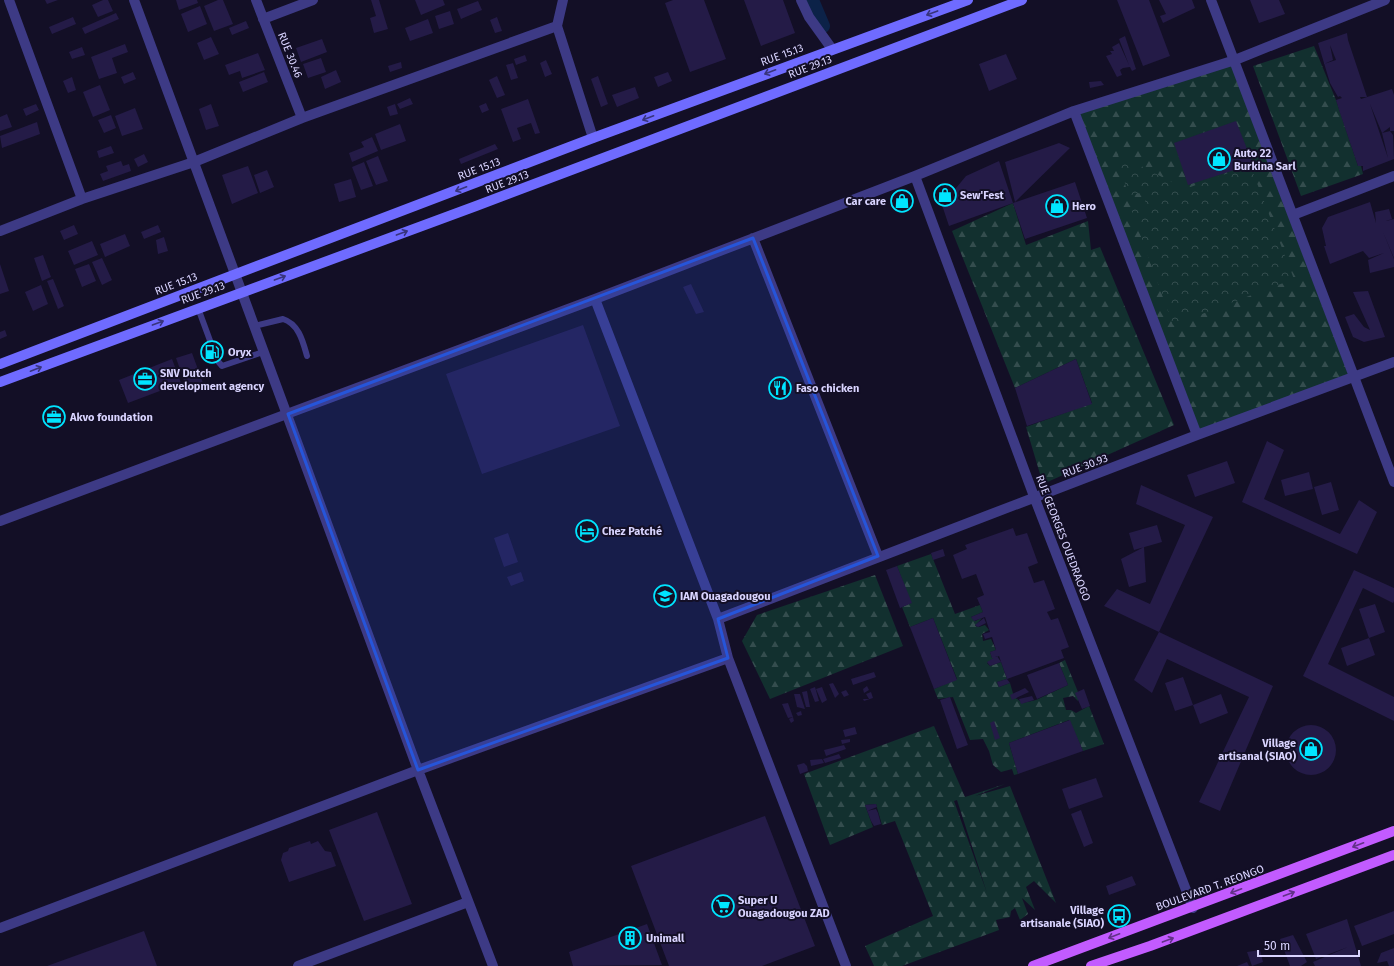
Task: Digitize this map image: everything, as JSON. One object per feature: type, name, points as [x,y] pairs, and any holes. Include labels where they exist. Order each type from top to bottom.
[{"type":"main road","name":"RUE 15.13","points":[[0,364],[593,138],[968,0]]},
{"type":"main road","name":"RUE 29.13","points":[[0,382],[476,206],[1022,0]]},
{"type":"main road","name":"BOULEVARD T. REONGO","points":[[1033,966],[1193,908],[1394,831]]},
{"type":"main road","points":[[1091,966],[1105,964],[1394,855]]},
{"type":"street","points":[[9,0],[82,199]]},
{"type":"street","points":[[134,0],[263,352],[288,414],[418,770],[493,966]]},
{"type":"street","name":"RUE 30.46","points":[[256,0],[302,118]]},
{"type":"street","points":[[263,20],[313,0]]},
{"type":"street","points":[[563,0],[557,26],[593,138]]},
{"type":"street","points":[[801,0],[809,17],[832,49]]},
{"type":"street","points":[[1211,0],[1394,482]]},
{"type":"street","points":[[0,521],[595,299],[914,176],[1074,111],[1235,60],[1385,0]]},
{"type":"street","points":[[0,231],[82,199],[194,162],[302,118],[557,26]]},
{"type":"street","points":[[1074,111],[1197,435]]},
{"type":"street","name":"RUE GEORGES OUEDRAOGO","points":[[914,176],[1034,499],[1193,908]]},
{"type":"street","points":[[1293,215],[1394,176]]},
{"type":"street","points":[[753,238],[878,556]]},
{"type":"street","points":[[595,299],[718,619],[728,658],[846,966]]},
{"type":"street","name":"RUE 30.93","points":[[718,619],[878,556],[1034,499],[1197,435],[1394,362]]},
{"type":"street","points":[[0,928],[418,770],[728,658]]},
{"type":"street","points":[[298,966],[468,902]]},
{"type":"lane","points":[[198,308],[212,346]]},
{"type":"lane","points":[[254,326],[283,319],[287,320],[295,327],[302,340],[307,356]]},
{"type":"lane","points":[[216,359],[222,366],[263,352]]},
{"type":"highlighted area","points":[[753,238],[878,556],[718,619],[728,658],[418,770],[288,414]]},
{"type":"green space","points":[[1314,46],[1336,100],[1358,166],[1361,166],[1363,174],[1301,196],[1253,66]]},
{"type":"green space","points":[[1231,65],[1350,379],[1196,431],[1075,113]]},
{"type":"green space","points":[[1118,154],[1185,189],[1250,165],[1294,279],[1173,325],[1131,209],[1146,205],[1143,192],[1128,196]]},
{"type":"green space","points":[[1013,203],[1026,245],[1088,221],[1091,250],[1100,247],[1174,425],[1043,484],[1026,427],[1092,403],[1076,359],[1015,388],[952,231]]},
{"type":"green space","points":[[931,554],[955,614],[980,605],[983,612],[971,617],[975,621],[982,618],[975,626],[979,627],[985,625],[989,630],[982,634],[983,641],[991,639],[996,650],[990,652],[992,658],[999,656],[987,663],[990,666],[1001,662],[1007,679],[997,682],[999,687],[1010,683],[1014,697],[1023,703],[1036,700],[1068,685],[1059,663],[1065,660],[1078,692],[1078,701],[1073,696],[1063,698],[1066,710],[1071,710],[1076,713],[1089,706],[1104,744],[1083,751],[1069,720],[1009,743],[1018,774],[1014,775],[1012,769],[1001,772],[993,765],[989,751],[983,739],[970,740],[953,697],[938,699],[934,689],[957,679],[933,618],[910,627],[902,607],[911,603],[897,566]]},
{"type":"green space","points":[[875,575],[903,646],[770,699],[742,641],[757,615]]},
{"type":"green space","points":[[934,726],[965,797],[1005,784],[975,796],[1010,786],[1056,903],[1034,881],[1026,887],[1035,910],[1022,898],[1028,914],[1020,920],[1015,908],[1011,911],[1010,917],[996,920],[999,930],[902,966],[874,966],[865,946],[933,916],[895,821],[882,825],[876,804],[865,805],[873,827],[830,845],[804,774]],"holes":[[[957,800],[987,893],[954,801]]]},
{"type":"building","points":[[45,0],[58,0],[47,4]]},
{"type":"building","points":[[103,0],[108,0],[113,11],[98,17],[92,5]]},
{"type":"building","points":[[176,0],[197,0],[198,3],[179,10]]},
{"type":"building","points":[[218,0],[223,0],[233,24],[214,31],[204,6]]},
{"type":"building","points":[[371,0],[379,0],[388,29],[374,33],[370,18],[376,16]]},
{"type":"building","points":[[415,0],[443,0],[445,5],[421,15]]},
{"type":"building","points":[[673,0],[704,0],[726,59],[690,72],[665,3]]},
{"type":"building","points":[[744,0],[783,0],[795,33],[761,46]]},
{"type":"building","points":[[1117,0],[1149,0],[1170,56],[1143,66]]},
{"type":"building","points":[[1159,0],[1192,0],[1195,8],[1163,23],[1160,16],[1166,14]]},
{"type":"building","points":[[1250,0],[1279,0],[1285,14],[1259,23]]},
{"type":"building","points":[[478,1],[482,10],[461,19],[457,9]]},
{"type":"building","points":[[200,6],[207,24],[188,32],[181,14]]},
{"type":"building","points":[[450,11],[454,24],[439,29],[435,16]]},
{"type":"building","points":[[116,13],[119,19],[85,34],[82,28]]},
{"type":"building","points":[[73,17],[76,24],[52,34],[49,27]]},
{"type":"building","points":[[497,17],[502,31],[495,33],[490,20]]},
{"type":"building","points":[[428,19],[433,33],[410,41],[405,28]]},
{"type":"building","points":[[246,21],[249,28],[232,35],[229,28]]},
{"type":"building","points":[[1347,33],[1367,97],[1360,97],[1361,99],[1392,89],[1394,95],[1394,131],[1390,131],[1393,135],[1394,159],[1363,171],[1363,166],[1358,166],[1336,100],[1342,98],[1340,96],[1338,97],[1330,83],[1324,64],[1318,43]],"holes":[[[1330,45],[1336,60],[1324,64],[1333,60]],[[1370,104],[1382,133],[1388,158]],[[1390,127],[1390,131],[1382,133]]]},
{"type":"building","points":[[1125,36],[1136,69],[1132,71],[1130,67],[1123,68],[1120,70],[1122,75],[1117,77],[1106,56],[1112,54],[1110,51],[1114,51],[1112,47],[1119,43],[1129,65],[1119,39]]},
{"type":"building","points":[[211,37],[219,54],[204,60],[197,43]]},
{"type":"building","points":[[322,39],[327,52],[301,62],[296,48]]},
{"type":"building","points":[[125,44],[128,52],[112,58],[117,73],[99,79],[91,57]]},
{"type":"building","points":[[82,47],[85,55],[72,59],[69,52]]},
{"type":"building","points":[[258,53],[265,70],[242,78],[240,71],[229,75],[225,65]]},
{"type":"building","points":[[1006,54],[1017,79],[989,91],[979,64]]},
{"type":"building","points":[[525,55],[527,61],[516,65],[514,59]]},
{"type":"building","points":[[321,58],[326,72],[308,78],[303,64]]},
{"type":"building","points":[[546,60],[552,74],[545,77],[540,63]]},
{"type":"building","points":[[401,62],[402,68],[390,72],[388,66]]},
{"type":"building","points":[[513,63],[518,78],[511,80],[506,65]]},
{"type":"building","points":[[336,70],[341,82],[325,89],[321,77]]},
{"type":"building","points":[[133,72],[136,79],[124,84],[121,77]]},
{"type":"building","points":[[264,72],[268,82],[243,92],[239,82]]},
{"type":"building","points":[[668,72],[672,81],[658,87],[654,77]]},
{"type":"building","points":[[497,76],[505,95],[497,98],[489,80]]},
{"type":"building","points":[[598,76],[608,104],[601,107],[591,79]]},
{"type":"building","points":[[72,77],[76,90],[68,93],[63,81]]},
{"type":"building","points":[[1101,81],[1104,85],[1090,88],[1089,82]]},
{"type":"building","points":[[100,85],[110,110],[93,117],[83,92]]},
{"type":"building","points":[[635,87],[639,98],[617,107],[612,95]]},
{"type":"building","points":[[410,98],[413,104],[400,109],[397,104]]},
{"type":"building","points":[[528,99],[540,133],[535,134],[531,123],[517,128],[521,139],[513,142],[501,109]]},
{"type":"building","points":[[486,103],[489,110],[482,113],[479,106]]},
{"type":"building","points":[[36,104],[39,110],[26,116],[23,109]]},
{"type":"building","points":[[211,104],[219,126],[206,130],[199,109]]},
{"type":"building","points":[[395,104],[398,114],[390,116],[387,107]]},
{"type":"building","points":[[135,108],[143,129],[122,136],[115,116]]},
{"type":"building","points":[[7,114],[12,127],[0,131],[0,117]]},
{"type":"building","points":[[111,115],[116,128],[104,133],[98,120]]},
{"type":"building","points":[[1236,121],[1253,164],[1188,185],[1174,143]]},
{"type":"building","points":[[37,122],[40,134],[2,148],[0,136]]},
{"type":"building","points":[[400,124],[406,141],[381,150],[375,134]]},
{"type":"building","points":[[372,137],[378,151],[352,162],[349,153],[364,147],[361,142]]},
{"type":"building","points":[[1059,143],[1070,148],[1015,202],[1005,162]]},
{"type":"building","points":[[495,144],[498,149],[461,164],[459,159]]},
{"type":"building","points":[[111,146],[114,153],[99,158],[97,151]]},
{"type":"building","points":[[144,154],[148,162],[138,167],[134,159]]},
{"type":"building","points":[[378,156],[388,181],[376,185],[366,161]]},
{"type":"building","points":[[121,161],[123,166],[129,164],[131,171],[103,181],[100,174],[108,171],[106,166]]},
{"type":"building","points":[[999,161],[1013,203],[949,226],[942,205],[966,176]]},
{"type":"building","points":[[364,162],[373,186],[361,190],[352,167]]},
{"type":"building","points":[[248,166],[258,193],[232,204],[222,175]]},
{"type":"building","points":[[267,170],[274,187],[260,193],[254,175]]},
{"type":"building","points":[[351,179],[356,197],[339,202],[334,184]]},
{"type":"building","points":[[1075,182],[1087,218],[1025,239],[1013,203]]},
{"type":"building","points":[[1370,202],[1376,223],[1375,212],[1389,209],[1392,219],[1386,221],[1394,219],[1394,258],[1383,232],[1394,259],[1394,267],[1370,273],[1368,260],[1384,253],[1369,258],[1363,251],[1330,264],[1324,246],[1326,246],[1322,228],[1328,217]]},
{"type":"building","points":[[74,225],[78,234],[64,240],[60,231]]},
{"type":"building","points":[[158,225],[161,232],[144,239],[141,232]]},
{"type":"building","points":[[125,234],[130,246],[105,257],[100,244]]},
{"type":"building","points":[[164,237],[168,251],[158,254],[156,240]]},
{"type":"building","points":[[92,241],[98,255],[74,265],[68,251]]},
{"type":"building","points":[[43,255],[51,277],[42,281],[34,258]]},
{"type":"building","points":[[102,258],[112,280],[102,285],[92,262]]},
{"type":"building","points":[[0,264],[9,291],[0,294]]},
{"type":"building","points":[[89,264],[96,281],[82,287],[75,269]]},
{"type":"building","points":[[53,279],[64,306],[58,309],[47,281]]},
{"type":"building","points":[[691,284],[704,312],[696,314],[683,287]]},
{"type":"building","points":[[41,285],[48,304],[33,311],[25,292]]},
{"type":"building","points":[[1368,291],[1385,337],[1364,342],[1353,337],[1345,317],[1354,314],[1364,327],[1370,330],[1353,292]]},
{"type":"building","points":[[583,325],[620,426],[482,474],[446,374]]},
{"type":"building","points":[[5,330],[7,336],[0,339],[0,332]]},
{"type":"building","points":[[220,343],[224,356],[207,362],[202,350]]},
{"type":"building","points":[[192,353],[203,383],[187,389],[176,358]]},
{"type":"building","points":[[172,359],[181,383],[128,403],[119,380]]},
{"type":"building","points":[[1076,359],[1092,404],[1027,426],[1015,388]]},
{"type":"building","points":[[1267,441],[1284,450],[1264,499],[1340,534],[1359,500],[1377,512],[1357,554],[1242,502]]},
{"type":"building","points":[[1227,461],[1235,483],[1195,497],[1187,475]]},
{"type":"building","points":[[1309,472],[1313,489],[1285,496],[1281,480]]},
{"type":"building","points":[[1331,482],[1339,510],[1322,515],[1314,487]]},
{"type":"building","points":[[1141,485],[1213,517],[1159,632],[1104,606],[1117,589],[1150,604],[1185,525],[1136,504]]},
{"type":"building","points":[[1157,525],[1162,542],[1134,550],[1129,533]]},
{"type":"building","points":[[1013,528],[1016,536],[1027,533],[1038,563],[1028,567],[1034,583],[1044,580],[1055,609],[1047,612],[1051,620],[1058,618],[1069,647],[1061,650],[1064,658],[1007,679],[999,656],[992,658],[990,652],[996,650],[992,637],[985,639],[983,634],[990,632],[985,617],[974,621],[971,617],[983,612],[977,598],[984,595],[976,574],[962,579],[953,555],[967,549],[965,545]]},
{"type":"building","points":[[508,533],[518,562],[504,567],[494,538]]},
{"type":"building","points":[[1144,547],[1146,582],[1129,587],[1121,559]]},
{"type":"building","points":[[943,549],[945,556],[933,560],[931,553]]},
{"type":"building","points":[[897,566],[912,603],[900,608],[886,570]]},
{"type":"building","points":[[1354,570],[1394,588],[1394,601],[1393,603],[1363,588],[1328,664],[1394,697],[1394,721],[1303,676]]},
{"type":"building","points":[[521,572],[524,581],[511,586],[507,577]]},
{"type":"building","points":[[1375,604],[1385,632],[1369,638],[1359,609]]},
{"type":"building","points":[[933,618],[957,680],[934,689],[910,627]]},
{"type":"building","points":[[984,618],[986,623],[978,627],[975,625]]},
{"type":"building","points":[[1159,632],[1273,686],[1220,811],[1199,802],[1249,697],[1167,659],[1152,693],[1134,680]]},
{"type":"building","points":[[1369,638],[1375,655],[1347,666],[1341,648]]},
{"type":"building","points":[[997,656],[1001,662],[990,666],[987,662]]},
{"type":"building","points":[[1059,663],[1068,685],[1037,699],[1027,675]]},
{"type":"building","points":[[874,672],[876,677],[853,685],[851,679]]},
{"type":"building","points":[[1183,677],[1193,705],[1175,711],[1165,683]]},
{"type":"building","points":[[1007,679],[1010,683],[999,687],[997,682]]},
{"type":"building","points":[[833,683],[839,694],[835,698],[829,684]]},
{"type":"building","points":[[867,686],[869,690],[864,693],[863,689]]},
{"type":"building","points":[[815,687],[819,701],[815,702],[810,689]]},
{"type":"building","points":[[822,687],[827,700],[822,703],[816,689]]},
{"type":"building","points":[[1025,688],[1029,692],[1012,700],[1010,695]]},
{"type":"building","points":[[1084,689],[1090,706],[1082,709],[1075,693]]},
{"type":"building","points":[[846,690],[849,695],[844,697],[841,692]]},
{"type":"building","points":[[807,691],[810,707],[806,707],[802,692]]},
{"type":"building","points":[[871,692],[873,698],[864,701],[863,699],[869,699],[866,694]]},
{"type":"building","points":[[794,694],[800,694],[805,709],[797,707]]},
{"type":"building","points":[[1221,694],[1228,713],[1200,724],[1193,705]]},
{"type":"building","points":[[1032,696],[1034,700],[1021,704],[1019,699]]},
{"type":"building","points":[[950,697],[968,745],[957,749],[940,700]]},
{"type":"building","points":[[788,703],[793,717],[788,718],[782,704]]},
{"type":"building","points":[[801,711],[802,715],[798,716],[796,713]]},
{"type":"building","points":[[793,717],[794,721],[791,723],[789,719]]},
{"type":"building","points":[[1070,720],[1083,751],[1018,774],[1009,743]]},
{"type":"building","points":[[994,721],[1000,738],[995,740],[990,723]]},
{"type":"building","points":[[1311,725],[1325,729],[1332,736],[1336,750],[1332,764],[1325,771],[1311,775],[1297,771],[1290,764],[1286,750],[1290,736],[1297,729]]},
{"type":"building","points":[[855,727],[857,734],[845,737],[843,730]]},
{"type":"building","points":[[850,739],[850,742],[842,744],[841,740]]},
{"type":"building","points":[[844,745],[846,749],[826,756],[824,750]]},
{"type":"building","points":[[839,754],[841,758],[825,763],[823,759]]},
{"type":"building","points":[[822,759],[824,763],[811,766],[810,760]]},
{"type":"building","points":[[804,763],[807,766],[808,771],[800,774],[797,765]]},
{"type":"building","points":[[1096,778],[1103,797],[1069,809],[1062,789]]},
{"type":"building","points":[[876,804],[877,807],[867,811],[865,805]]},
{"type":"building","points":[[876,809],[881,824],[874,826],[867,811]]},
{"type":"building","points":[[1081,810],[1093,843],[1084,847],[1071,814]]},
{"type":"building","points":[[377,812],[412,904],[364,921],[329,830]]},
{"type":"building","name":"Super U Ouagadougou ZAD","points":[[765,816],[815,946],[762,966],[669,966],[631,866]]},
{"type":"building","points":[[310,841],[311,844],[318,841],[325,851],[331,852],[336,866],[289,882],[281,860],[283,853],[288,851],[289,848]]},
{"type":"building","points":[[1132,876],[1136,885],[1109,895],[1106,886]]},
{"type":"building","points":[[1394,911],[1394,934],[1362,946],[1354,926]]},
{"type":"building","points":[[1347,919],[1361,966],[1315,966],[1313,962],[1348,947],[1316,959],[1306,934]]},
{"type":"building","name":"Unimall","points":[[647,924],[662,965],[573,966],[569,952]]},
{"type":"building","points":[[144,931],[157,966],[47,966]]},
{"type":"building","points":[[1293,935],[1307,962],[1301,966],[1290,966],[1280,939]]},
{"type":"building","points":[[1394,948],[1394,966],[1389,966],[1387,961],[1377,963],[1381,953]]},
{"type":"building","points":[[1260,950],[1263,962],[1252,966],[1247,952]]},
{"type":"building","points":[[1247,962],[1249,966],[1237,966]]},
{"type":"waterway","points":[[812,0],[823,26]]},
{"type":"place","name":"Auto 22 Burkina Sarl","points":[[1219,159]]},
{"type":"place","name":"Sew'Fest","points":[[945,195]]},
{"type":"place","name":"Car care","points":[[902,201]]},
{"type":"place","name":"Hero","points":[[1057,206]]},
{"type":"place","name":"Oryx","points":[[212,352]]},
{"type":"place","name":"SNV Dutch development agency","points":[[145,379]]},
{"type":"place","name":"Faso chicken","points":[[780,388]]},
{"type":"place","name":"Akvo foundation","points":[[54,417]]},
{"type":"place","name":"Chez Patché","points":[[587,531]]},
{"type":"place","name":"IAM Ouagadougou","points":[[665,596]]},
{"type":"place","name":"Village artisanal (SIAO)","points":[[1311,749]]},
{"type":"place","name":"Super U Ouagadougou ZAD","points":[[723,906]]},
{"type":"place","name":"Village artisanale (SIAO)","points":[[1119,916]]},
{"type":"place","name":"Unimall","points":[[630,938]]}]
